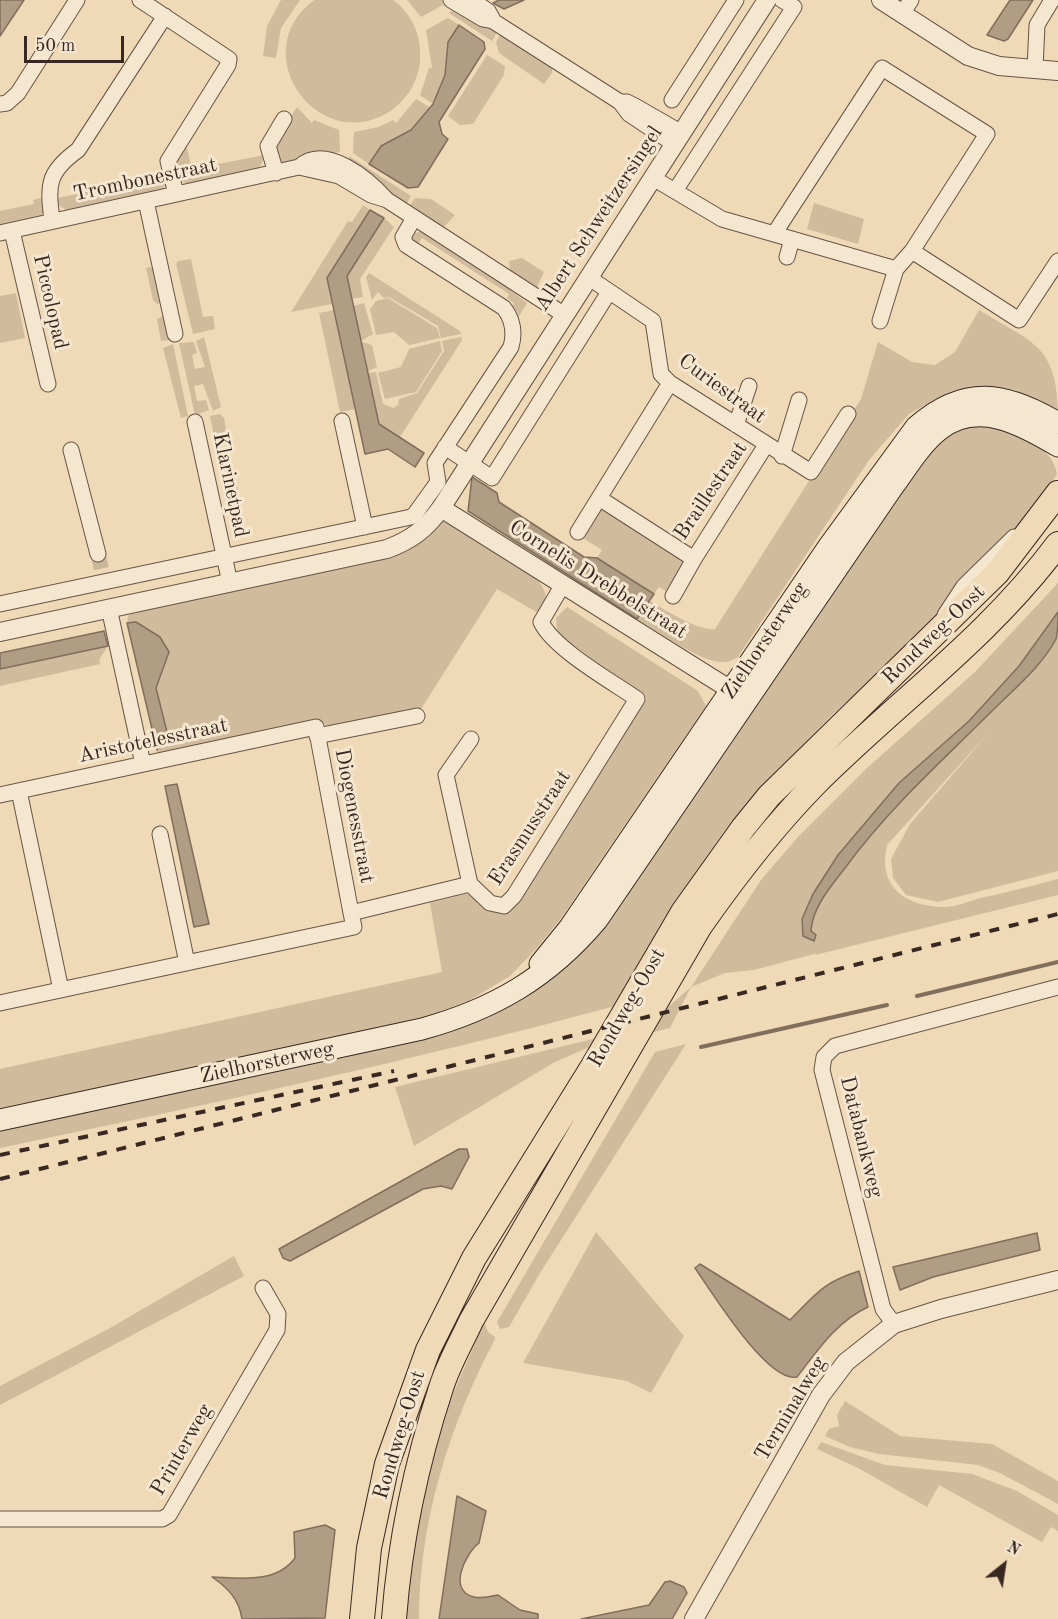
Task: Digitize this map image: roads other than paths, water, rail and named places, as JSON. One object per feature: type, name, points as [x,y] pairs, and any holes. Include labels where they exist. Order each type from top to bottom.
[{"type":"main road","name":"Zielhorsterweg","points":[[739,695],[896,454],[916,427],[934,411],[953,403],[984,396],[1020,402],[1058,423]]},
{"type":"main road","name":"Zielhorsterweg","points":[[0,1120],[422,1029],[456,1020],[525,984],[570,927],[928,440],[940,430],[966,418],[1002,418],[1030,429],[1058,446]]},
{"type":"main road","name":"Rondweg-Oost","points":[[362,1619],[369,1548],[387,1464],[428,1350],[474,1258],[593,1066],[683,912],[729,847],[801,762],[937,634],[997,573],[1058,493]]},
{"type":"main road","name":"Rondweg-Oost","points":[[394,1619],[399,1552],[441,1386],[471,1321],[700,926],[740,869],[781,820],[849,752],[968,646],[1032,578],[1058,544]]},
{"type":"street","points":[[2,106],[18,93],[77,0]]},
{"type":"street","points":[[140,0],[229,59],[228,65],[168,161],[176,194]]},
{"type":"street","points":[[451,0],[483,20],[493,21],[620,102],[629,114],[678,139]]},
{"type":"street","points":[[472,0],[488,11],[493,21]]},
{"type":"street","points":[[672,100],[736,0]]},
{"type":"street","name":"Albert Schweitzersingel","points":[[0,632],[387,549],[406,542],[420,532],[441,508],[468,462],[767,0]]},
{"type":"street","points":[[675,191],[794,7],[782,0]]},
{"type":"street","points":[[881,0],[906,7],[968,56],[999,66],[1058,71]]},
{"type":"street","points":[[1035,69],[1037,26],[1052,0]]},
{"type":"street","points":[[52,221],[48,186],[66,159],[78,150],[165,16]]},
{"type":"street","points":[[774,234],[882,68],[987,134],[912,250],[896,269],[880,321]]},
{"type":"street","points":[[276,172],[268,146],[284,118]]},
{"type":"street","name":"Trombonestraat","points":[[6,232],[299,167],[305,162],[318,159],[344,165],[387,200],[563,314]]},
{"type":"street","points":[[653,178],[722,219],[896,269]]},
{"type":"street","points":[[146,201],[176,334]]},
{"type":"street","points":[[0,604],[103,576],[224,557],[411,517],[415,514],[438,482],[435,463],[511,347],[513,339],[512,324],[504,308],[406,245],[403,237],[414,218]]},
{"type":"street","name":"Piccolopad","points":[[6,232],[48,384]]},
{"type":"street","points":[[787,256],[792,239]]},
{"type":"street","points":[[912,250],[1019,320],[1058,261]]},
{"type":"street","name":"Curiestraat","points":[[588,277],[652,321],[656,330],[661,374],[670,383],[782,456],[811,472],[848,414]]},
{"type":"street","points":[[445,447],[492,478],[609,292]]},
{"type":"street","points":[[578,532],[670,383]]},
{"type":"street","points":[[736,425],[749,386]]},
{"type":"street","points":[[782,456],[799,400]]},
{"type":"street","points":[[342,421],[365,527]]},
{"type":"street","name":"Klarinetpad","points":[[195,422],[224,557]]},
{"type":"street","name":"Braillestraat","points":[[599,498],[694,559],[766,445]]},
{"type":"street","points":[[71,450],[98,554]]},
{"type":"street","name":"Cornelis Drebbelstraat","points":[[441,508],[739,695]]},
{"type":"street","points":[[224,557],[230,583]]},
{"type":"street","points":[[673,596],[694,559]]},
{"type":"street","name":"Erasmusstraat","points":[[351,913],[470,884],[490,903],[504,906],[637,699],[555,641],[544,627],[541,622],[562,586]]},
{"type":"street","points":[[109,608],[143,764]]},
{"type":"street","name":"Aristotelesstraat","points":[[0,795],[143,764],[417,716]]},
{"type":"street","name":"Diogenesstraat","points":[[316,732],[351,913]]},
{"type":"street","points":[[470,884],[446,775],[471,740]]},
{"type":"street","points":[[19,791],[61,990]]},
{"type":"street","points":[[160,834],[186,963]]},
{"type":"street","points":[[0,1003],[354,927],[351,913]]},
{"type":"street","name":"Databankweg","points":[[894,1324],[883,1309],[822,1070],[824,1057],[835,1046],[1058,987]]},
{"type":"street","name":"Terminalweg","points":[[695,1619],[821,1395],[846,1362],[894,1324],[941,1309],[1058,1280]]},
{"type":"street","name":"Printerweg","points":[[0,1519],[162,1519],[169,1515],[277,1330],[278,1314],[263,1288]]},
{"type":"waterway","points":[[917,996],[1058,962]]},
{"type":"waterway","points":[[701,1047],[887,1005]]},
{"type":"tunnel","points":[[98,554],[102,571]]},
{"type":"railway","points":[[0,1179],[1058,914]]},
{"type":"railway","points":[[0,1155],[394,1071]]}]
